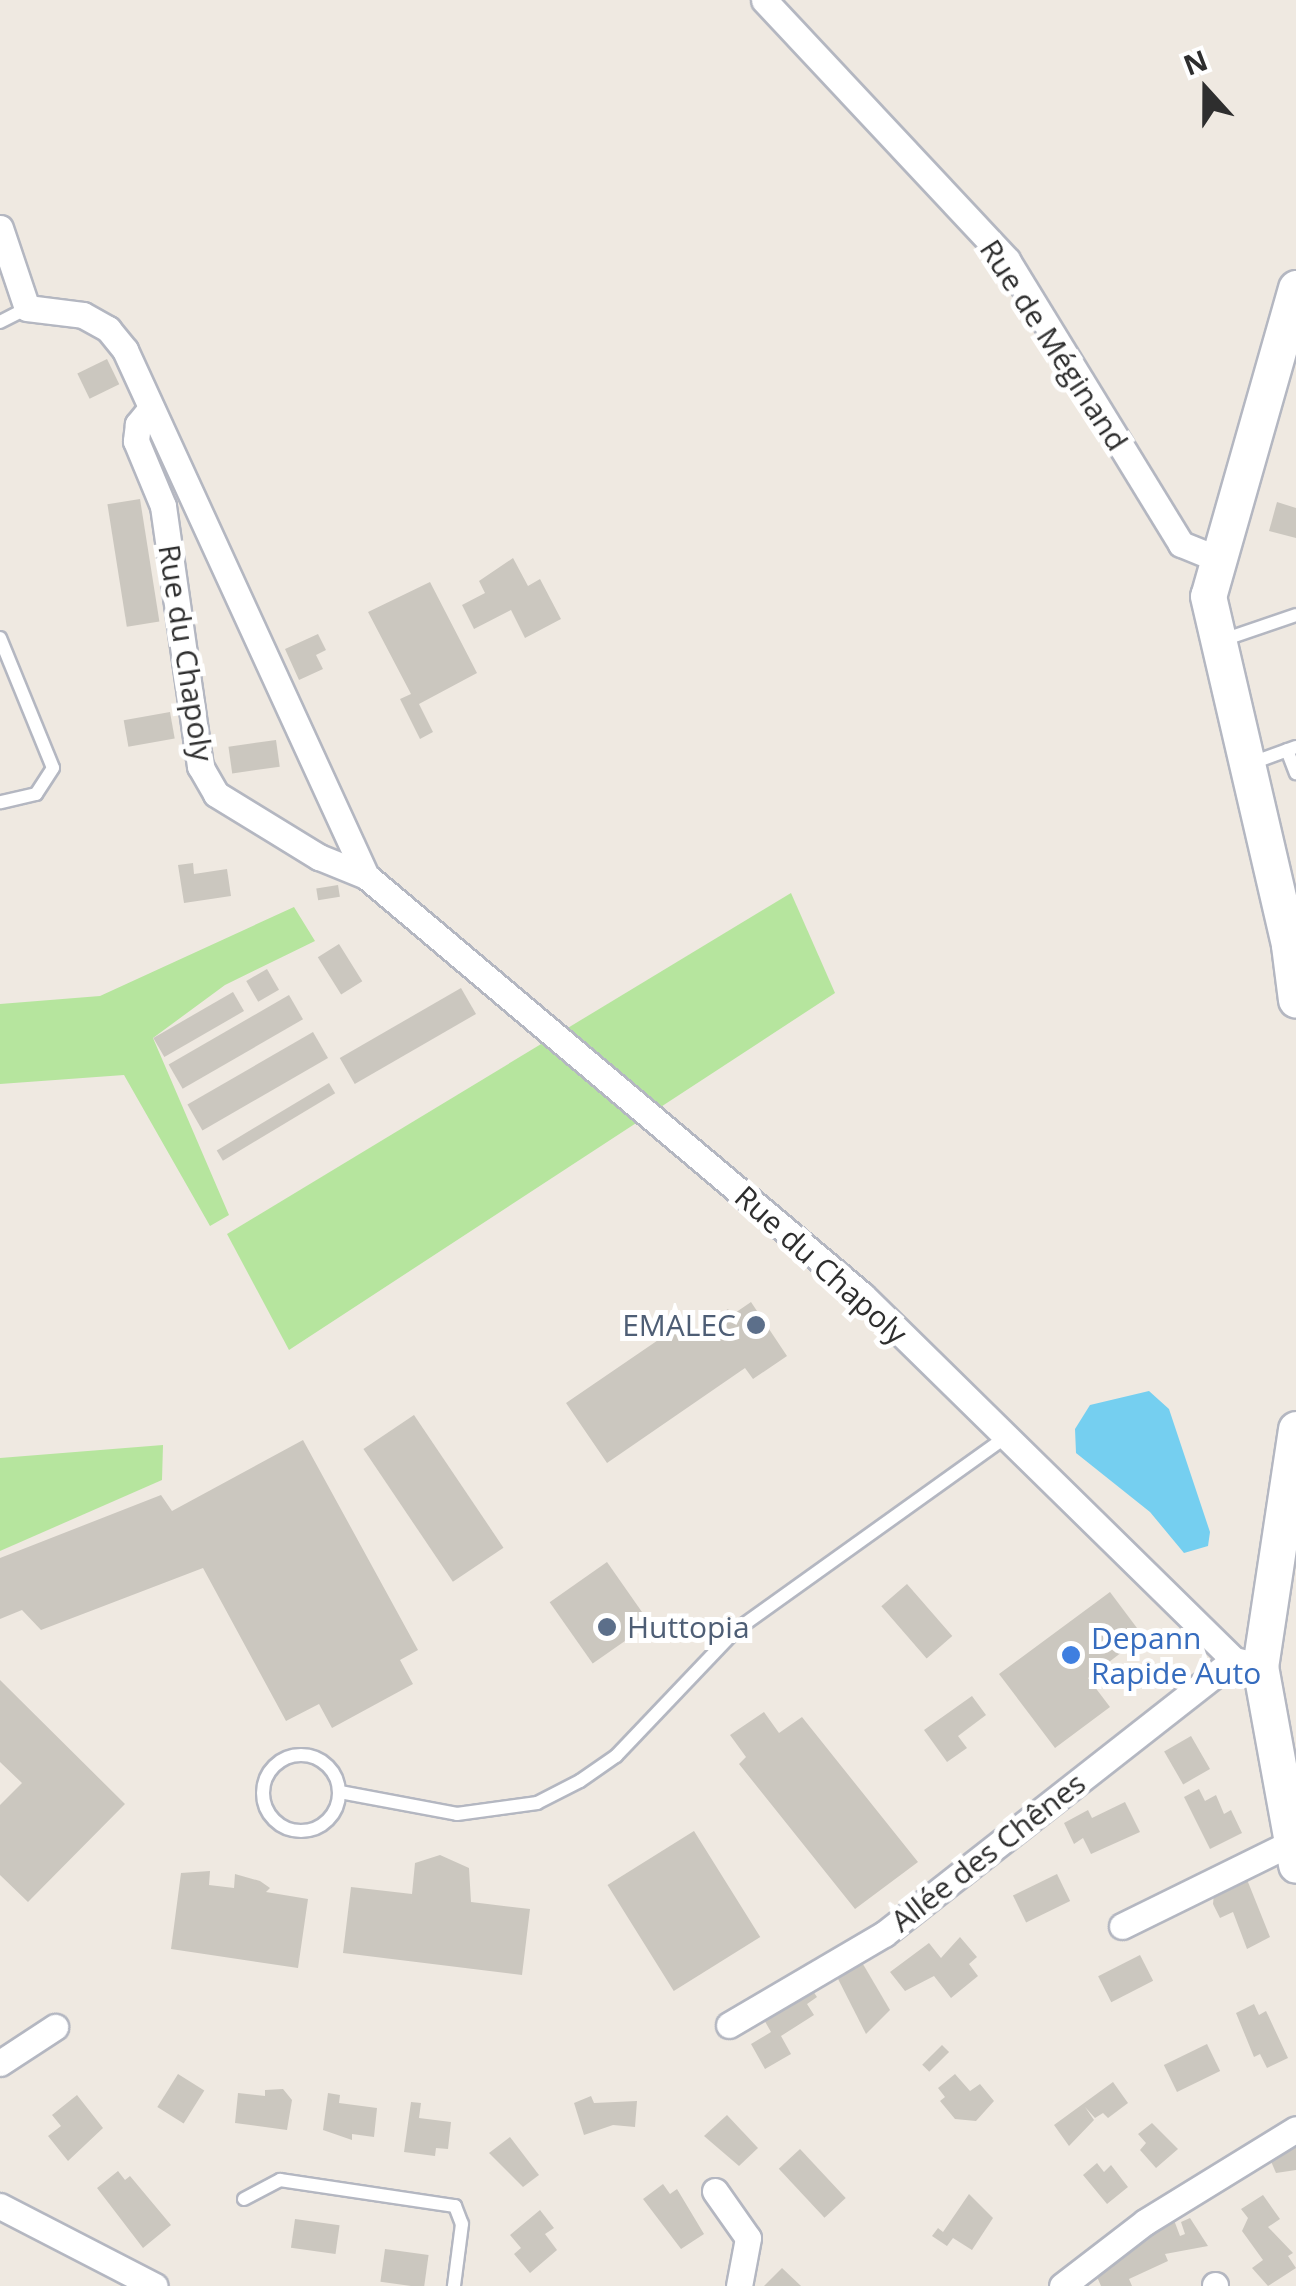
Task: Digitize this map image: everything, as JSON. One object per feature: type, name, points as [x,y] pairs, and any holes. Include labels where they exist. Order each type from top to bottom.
[{"type":"street","name":"Rue de Méginand","points":[[764,0],[1007,260],[1182,544],[1215,558]]},
{"type":"street","points":[[0,228],[27,308]]},
{"type":"street","points":[[1296,288],[1215,558],[1208,596],[1214,642],[1289,945],[1296,1000]]},
{"type":"street","name":"Rue du Chapoly","points":[[27,308],[83,315],[108,330],[151,408],[366,876]]},
{"type":"street","name":"Rue du Chapoly","points":[[151,408],[138,424],[136,441],[163,506],[200,766],[216,794],[319,858],[366,876],[862,1295],[1005,1438],[1247,1663]]},
{"type":"street","points":[[1122,1926],[1293,1854],[1247,1663],[1296,1429]]},
{"type":"street","name":"Allée des Chênes","points":[[729,2026],[884,1934],[1247,1663]]},
{"type":"street","points":[[0,2063],[56,2027]]},
{"type":"street","points":[[1062,2286],[1215,2178],[1296,2129]]},
{"type":"street","points":[[715,2191],[748,2238],[739,2286]]},
{"type":"street","points":[[0,2206],[155,2286]]},
{"type":"lane","points":[[0,322],[27,308]]},
{"type":"lane","points":[[1214,642],[1296,614]]},
{"type":"lane","points":[[0,638],[52,768],[36,794],[0,802]]},
{"type":"lane","points":[[1245,766],[1292,748],[1296,774]]},
{"type":"lane","points":[[340,1792],[456,1814],[537,1803],[580,1782],[616,1756],[735,1631],[1005,1438]]},
{"type":"lane","points":[[300,1755],[332,1770],[340,1792],[332,1818],[309,1832],[272,1820],[262,1795],[270,1771],[300,1755]]},
{"type":"lane","points":[[244,2199],[280,2180],[456,2206],[462,2224],[454,2286]]},
{"type":"green space","points":[[791,893],[835,993],[289,1350],[227,1234]]},
{"type":"green space","points":[[294,907],[315,941],[225,985],[153,1038],[229,1215],[210,1226],[124,1075],[0,1084],[0,1004],[100,996]]},
{"type":"green space","points":[[163,1445],[162,1480],[0,1551],[0,1458]]},
{"type":"water","points":[[1149,1391],[1169,1409],[1210,1532],[1208,1546],[1184,1553],[1150,1512],[1076,1453],[1075,1429],[1090,1405]]},
{"type":"building","points":[[107,359],[119,384],[90,399],[77,373]]},
{"type":"building","points":[[140,499],[159,621],[127,627],[107,504]]},
{"type":"building","points":[[1277,502],[1296,508],[1296,538],[1269,531]]},
{"type":"building","points":[[513,558],[528,586],[540,579],[561,619],[525,638],[511,610],[474,629],[462,605],[485,593],[479,581]]},
{"type":"building","points":[[430,582],[477,673],[419,704],[433,732],[420,739],[400,699],[411,694],[368,612]]},
{"type":"building","points":[[318,634],[326,650],[316,655],[323,669],[299,680],[285,649]]},
{"type":"building","points":[[170,712],[175,739],[128,747],[124,720]]},
{"type":"building","points":[[276,740],[280,767],[232,773],[228,747]]},
{"type":"building","points":[[193,863],[194,874],[227,869],[231,896],[184,903],[178,865]]},
{"type":"building","points":[[338,885],[340,897],[318,900],[316,888]]},
{"type":"building","points":[[339,944],[362,981],[341,995],[318,957]]},
{"type":"building","points":[[267,969],[279,990],[258,1002],[246,981]]},
{"type":"building","points":[[461,988],[476,1014],[355,1084],[340,1058]]},
{"type":"building","points":[[233,992],[244,1011],[164,1057],[153,1038]]},
{"type":"building","points":[[289,995],[303,1019],[183,1089],[169,1064]]},
{"type":"building","points":[[313,1032],[328,1058],[202,1130],[187,1104]]},
{"type":"building","points":[[329,1083],[335,1093],[223,1161],[217,1150]]},
{"type":"building","points":[[751,1302],[787,1356],[753,1379],[745,1368],[607,1463],[566,1403],[686,1321],[694,1332],[728,1309],[732,1315]]},
{"type":"building","points":[[414,1415],[503,1548],[453,1582],[363,1449]]},
{"type":"building","points":[[303,1440],[418,1650],[400,1660],[413,1684],[332,1728],[319,1704],[286,1721],[203,1568],[41,1630],[22,1610],[0,1619],[0,1558],[161,1495],[172,1511]]},
{"type":"building","points":[[607,1562],[650,1623],[593,1664],[550,1602]]},
{"type":"building","points":[[907,1584],[952,1636],[927,1658],[881,1606]]},
{"type":"building","name":"Depann Rapide Auto","points":[[1110,1592],[1143,1636],[1088,1678],[1110,1707],[1055,1748],[999,1674]]},
{"type":"building","points":[[0,1680],[125,1804],[28,1902],[0,1875],[0,1805],[22,1783],[0,1762]]},
{"type":"building","points":[[972,1696],[986,1715],[958,1736],[967,1748],[947,1762],[924,1730]]},
{"type":"building","points":[[764,1712],[779,1733],[802,1717],[918,1862],[855,1909],[739,1764],[746,1757],[730,1735]]},
{"type":"building","points":[[1191,1736],[1210,1769],[1183,1784],[1164,1752]]},
{"type":"building","points":[[1199,1789],[1205,1801],[1216,1795],[1224,1814],[1231,1810],[1242,1833],[1210,1849],[1184,1797]]},
{"type":"building","points":[[1125,1802],[1140,1832],[1091,1854],[1083,1838],[1074,1844],[1064,1823],[1088,1810],[1092,1818]]},
{"type":"building","points":[[694,1831],[760,1937],[674,1991],[607,1885]]},
{"type":"building","points":[[440,1855],[469,1868],[471,1902],[530,1909],[522,1975],[343,1953],[351,1887],[412,1894],[415,1863]]},
{"type":"building","points":[[210,1871],[209,1885],[234,1888],[235,1874],[260,1881],[270,1888],[266,1892],[308,1899],[298,1968],[171,1949],[181,1873]]},
{"type":"building","points":[[1057,1874],[1070,1901],[1026,1922],[1013,1895]]},
{"type":"building","points":[[1246,1877],[1270,1937],[1247,1949],[1233,1912],[1220,1918],[1213,1904],[1214,1893]]},
{"type":"building","points":[[960,1937],[977,1957],[969,1964],[978,1976],[951,1998],[934,1976],[905,1991],[890,1972],[929,1943],[941,1958]]},
{"type":"building","points":[[1140,1955],[1153,1981],[1111,2002],[1098,1976]]},
{"type":"building","points":[[860,1959],[890,2010],[866,2034],[835,1973]]},
{"type":"building","points":[[811,1988],[817,1997],[807,2004],[814,2015],[781,2036],[791,2054],[765,2069],[751,2044],[771,2032],[763,2018]]},
{"type":"building","points":[[1254,2004],[1259,2015],[1266,2011],[1288,2058],[1267,2068],[1260,2054],[1254,2057],[1236,2013]]},
{"type":"building","points":[[1207,2044],[1220,2071],[1177,2092],[1164,2065]]},
{"type":"building","points":[[942,2045],[949,2052],[929,2072],[922,2065]]},
{"type":"building","points":[[178,2074],[204,2090],[184,2124],[157,2107]]},
{"type":"building","points":[[955,2074],[970,2091],[980,2084],[994,2101],[976,2121],[955,2119],[940,2101],[945,2097],[938,2088]]},
{"type":"building","points":[[1113,2082],[1128,2103],[1108,2118],[1103,2113],[1095,2118],[1085,2107],[1094,2120],[1069,2146],[1054,2125]]},
{"type":"building","points":[[283,2089],[292,2100],[287,2130],[235,2123],[238,2093],[265,2096],[265,2090]]},
{"type":"building","points":[[328,2093],[340,2095],[339,2103],[377,2108],[374,2137],[352,2134],[352,2140],[323,2130]]},
{"type":"building","points":[[77,2095],[103,2128],[68,2161],[48,2136],[61,2126],[52,2115]]},
{"type":"building","points":[[591,2096],[594,2103],[637,2101],[635,2127],[613,2125],[584,2135],[574,2103]]},
{"type":"building","points":[[411,2102],[421,2103],[419,2118],[451,2122],[448,2149],[436,2148],[435,2156],[404,2152]]},
{"type":"building","points":[[727,2115],[758,2148],[739,2166],[704,2136]]},
{"type":"building","points":[[1152,2123],[1178,2149],[1156,2168],[1140,2150],[1146,2143],[1138,2134]]},
{"type":"building","points":[[510,2137],[539,2175],[523,2187],[489,2153]]},
{"type":"building","points":[[1296,2145],[1296,2170],[1276,2173],[1270,2159]]},
{"type":"building","points":[[800,2149],[846,2198],[824,2218],[779,2169]]},
{"type":"building","points":[[1097,2163],[1104,2172],[1111,2165],[1128,2187],[1107,2204],[1083,2175]]},
{"type":"building","points":[[118,2171],[125,2180],[130,2176],[171,2225],[143,2248],[97,2188]]},
{"type":"building","points":[[663,2184],[670,2194],[677,2189],[704,2234],[681,2249],[643,2199]]},
{"type":"building","points":[[969,2194],[993,2218],[972,2250],[953,2238],[947,2246],[932,2236],[938,2228],[943,2232]]},
{"type":"building","points":[[1263,2195],[1280,2219],[1268,2227],[1293,2253],[1288,2256],[1296,2268],[1268,2286],[1252,2268],[1263,2260],[1242,2231],[1248,2218],[1241,2209]]},
{"type":"building","points":[[540,2210],[554,2228],[545,2234],[557,2250],[530,2273],[514,2254],[521,2248],[510,2235]]},
{"type":"building","points":[[1190,2218],[1208,2246],[1165,2254],[1168,2261],[1129,2279],[1132,2286],[1101,2286],[1095,2272],[1174,2220],[1180,2236],[1185,2234],[1181,2222]]},
{"type":"building","points":[[295,2219],[340,2225],[336,2254],[291,2248]]},
{"type":"building","points":[[385,2249],[429,2255],[424,2286],[380,2282]]},
{"type":"building","points":[[782,2268],[801,2286],[764,2286]]},
{"type":"place","name":"EMALEC","points":[[756,1325]]},
{"type":"place","name":"Huttopia","points":[[607,1627]]},
{"type":"place","name":"Depann Rapide Auto","points":[[1071,1655]]}]
